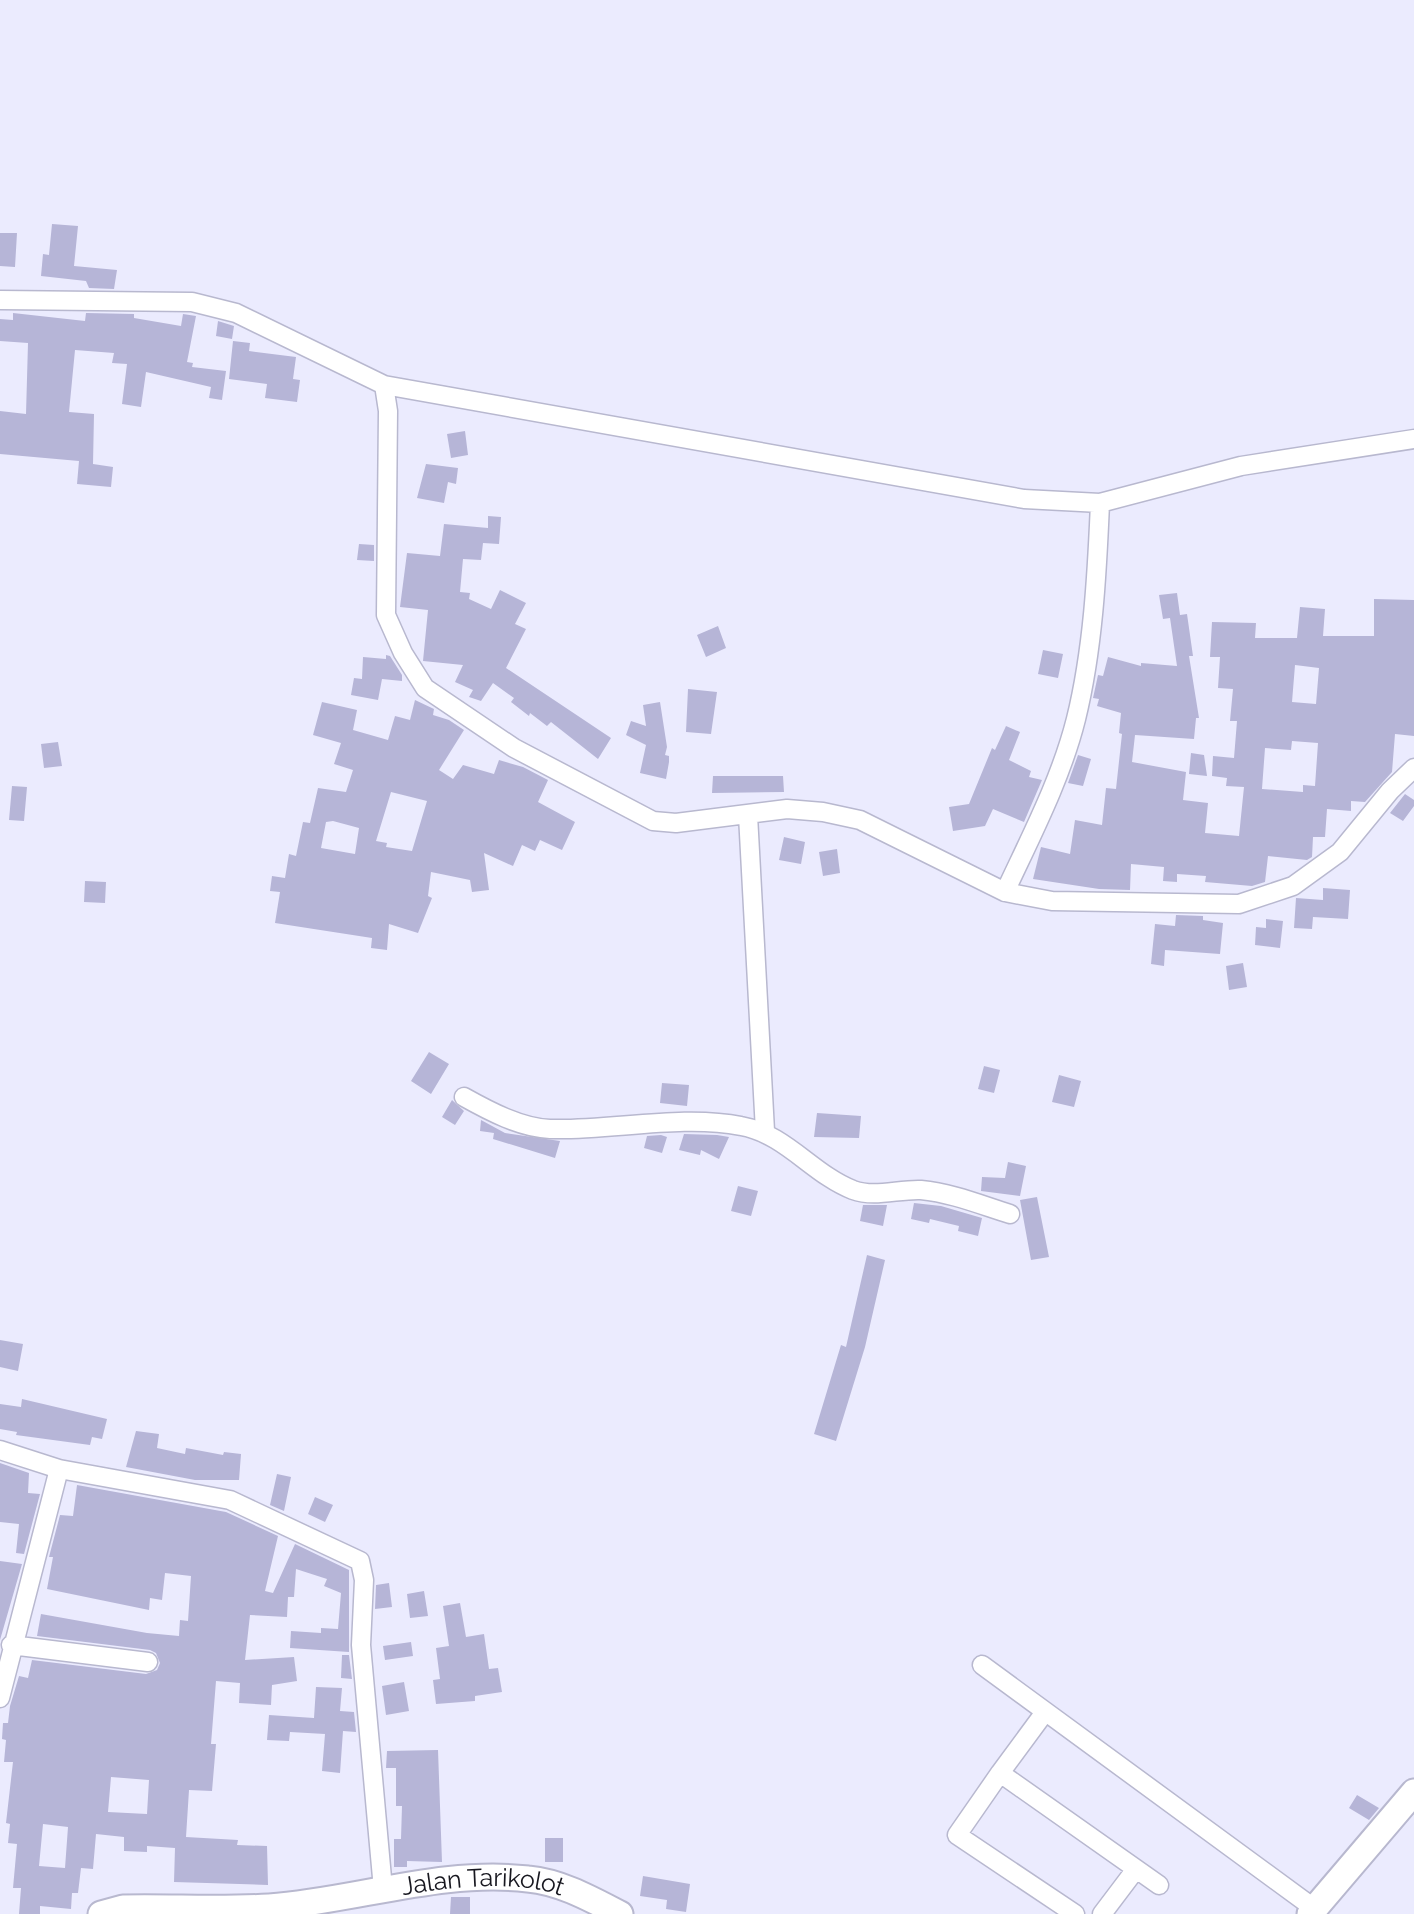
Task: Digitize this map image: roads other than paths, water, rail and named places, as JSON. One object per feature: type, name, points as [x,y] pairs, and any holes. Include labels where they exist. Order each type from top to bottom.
[{"type":"street","points":[[0,300],[192,302],[236,313],[384,385],[1024,499],[1100,503],[1241,466],[1414,439]]},
{"type":"street","points":[[384,385],[388,411],[386,615],[402,654],[425,688],[514,748],[653,820],[676,823],[787,809],[822,812],[860,820],[1006,892],[1052,901],[1238,904],[1294,886],[1340,852],[1414,768]]},
{"type":"street","points":[[1006,892],[1076,719],[1098,579],[1100,503]]},
{"type":"street","points":[[748,815],[765,1131]]},
{"type":"street","points":[[464,1097],[511,1119],[550,1129],[602,1124],[716,1124],[765,1131],[853,1190],[877,1194],[916,1190],[943,1193],[1010,1214]]},
{"type":"street","points":[[0,1450],[59,1469],[230,1500],[360,1561],[364,1580],[361,1646],[383,1889]]},
{"type":"street","points":[[1,1688],[59,1469]]},
{"type":"street","points":[[11,1645],[148,1662]]},
{"type":"street","points":[[982,1666],[1312,1911],[1414,1792]]},
{"type":"street","points":[[1045,1712],[957,1834],[1074,1914]]},
{"type":"street","points":[[1000,1774],[1159,1886]]},
{"type":"street","points":[[1102,1914],[1136,1869]]},
{"type":"street","name":"Jalan Tarikolot","points":[[101,1914],[123,1908],[272,1907],[466,1879],[530,1879],[575,1891],[620,1914]]}]
